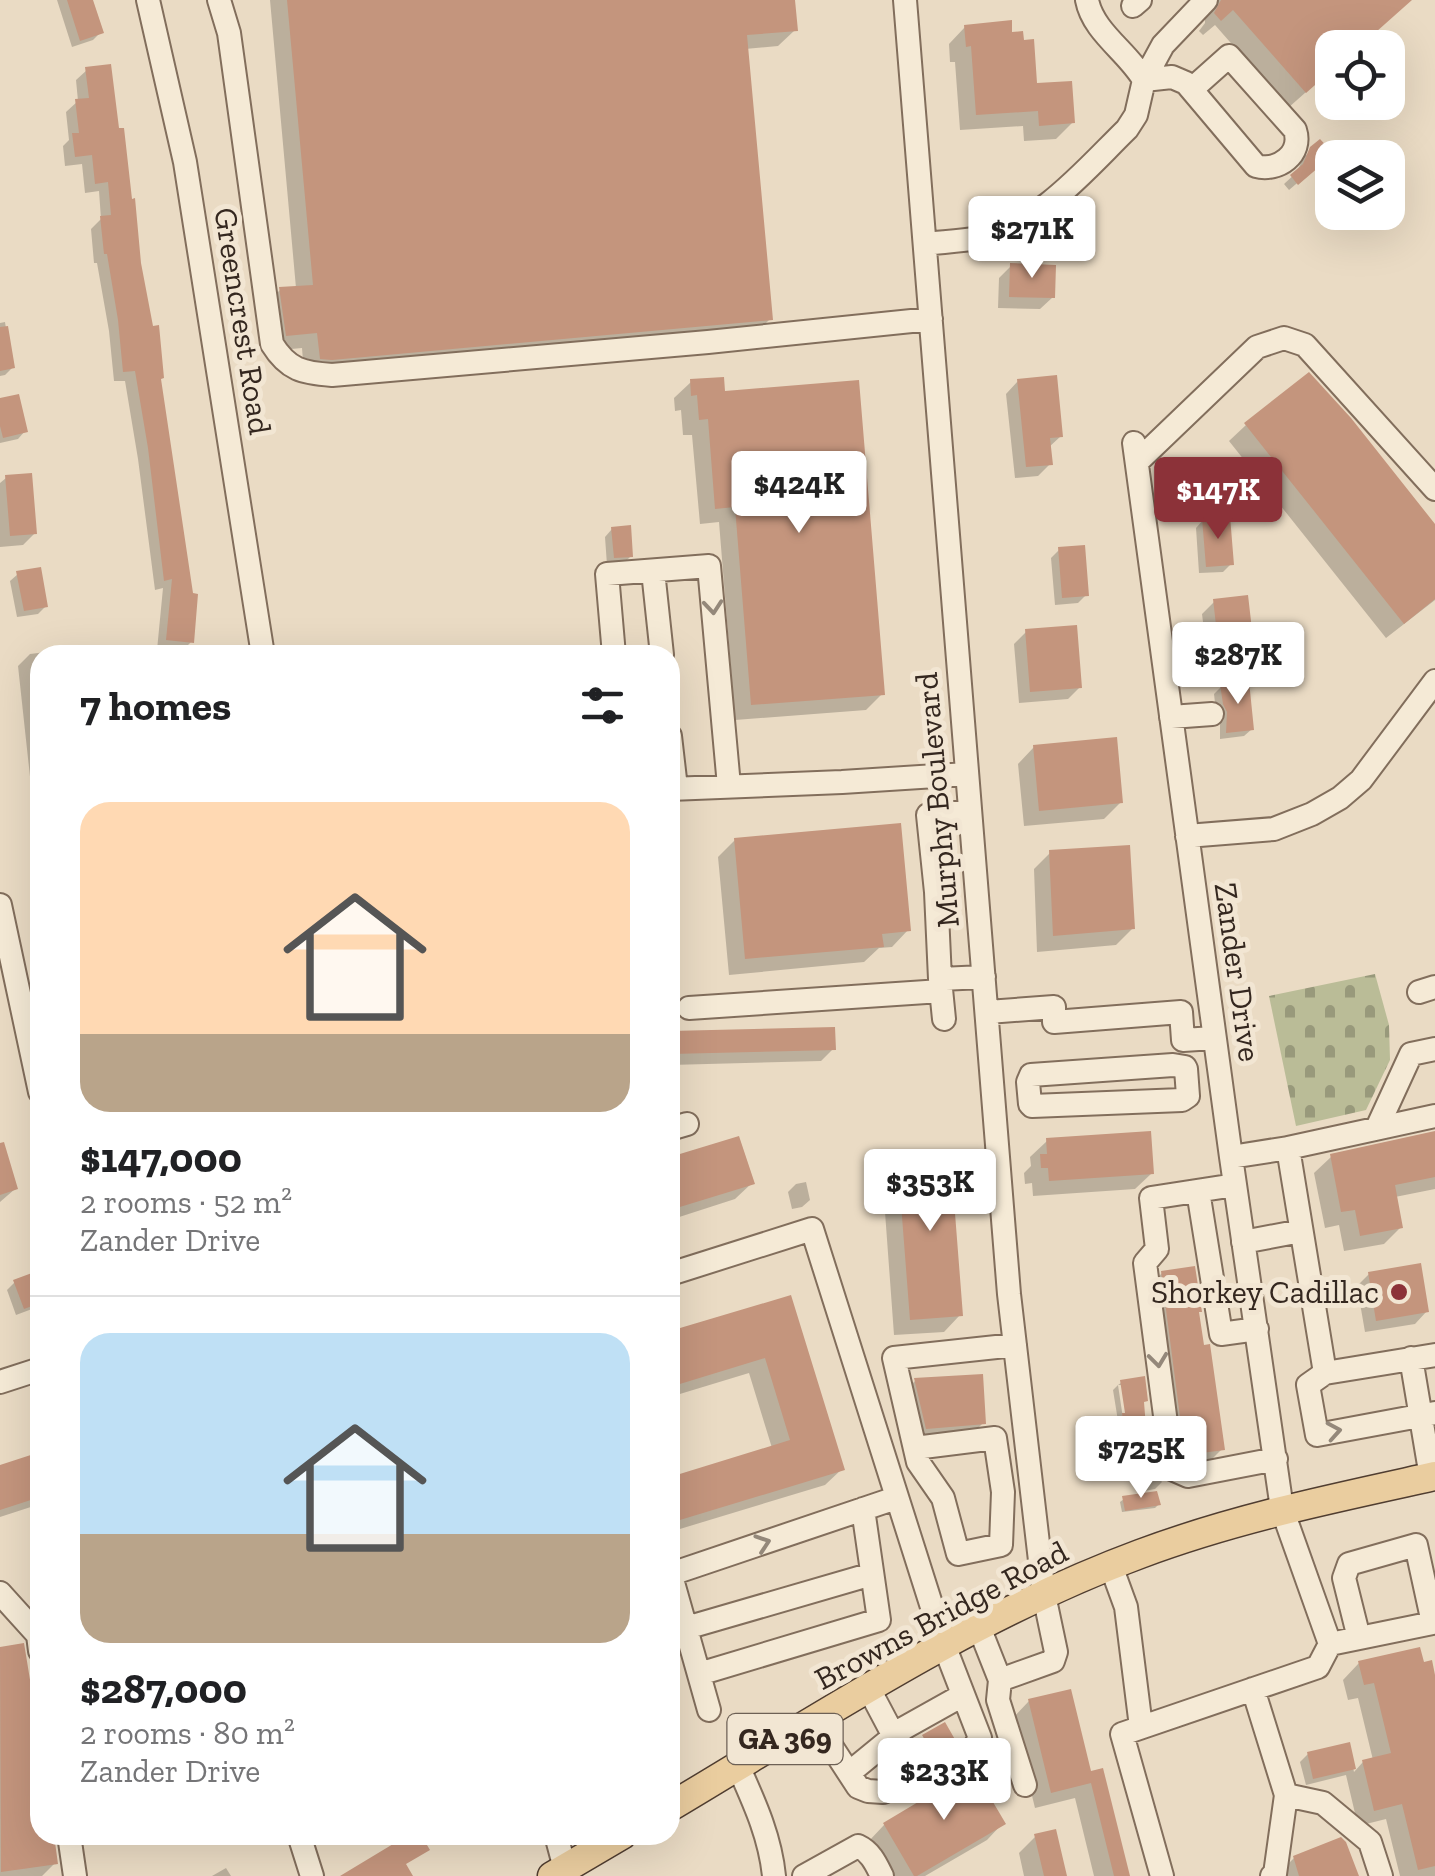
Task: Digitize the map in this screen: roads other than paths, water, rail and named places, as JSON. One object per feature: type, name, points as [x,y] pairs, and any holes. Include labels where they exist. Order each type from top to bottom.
[{"type":"main road","name":"Browns Bridge Road","points":[[680,1800],[944,1645],[1044,1594],[1215,1528],[1282,1509],[1433,1477]]},
{"type":"main road","points":[[561,1873],[606,1845]]},
{"type":"street","name":"Greencrest Road","points":[[148,0],[185,162],[261,645]]},
{"type":"street","points":[[220,0],[229,33],[272,344],[281,360],[292,367],[311,374],[332,375],[931,319]]},
{"type":"street","name":"Murphy Boulevard","points":[[905,0],[1015,1346],[1044,1594],[1056,1652],[1053,1661],[1000,1680]]},
{"type":"street","points":[[1087,0],[1093,18],[1136,65],[1144,80]]},
{"type":"street","points":[[924,244],[982,237],[1039,210],[1127,130],[1136,115],[1144,80],[1163,45],[1206,0]]},
{"type":"street","points":[[1144,80],[1172,78],[1186,83],[1256,166],[1277,166],[1297,148],[1295,130],[1229,56],[1192,89]]},
{"type":"street","name":"Zander Drive","points":[[1330,1644],[1282,1509],[1230,1156],[1136,453],[1257,347],[1284,338],[1305,345],[1435,489]]},
{"type":"street","points":[[613,645],[608,574],[710,566],[729,786]]},
{"type":"street","points":[[653,572],[661,645]]},
{"type":"street","points":[[1188,836],[1274,829],[1340,798],[1361,780],[1435,681]]},
{"type":"street","points":[[1171,717],[1212,714]]},
{"type":"street","points":[[680,789],[967,774]]},
{"type":"street","points":[[944,1018],[928,815],[970,812]]},
{"type":"street","points":[[0,905],[30,1045]]},
{"type":"street","points":[[689,1008],[940,985],[984,977]]},
{"type":"street","points":[[988,1012],[1054,1007],[1054,1022],[1181,1012],[1183,1040],[1214,1038]]},
{"type":"street","points":[[1377,1128],[1411,1054],[1435,1049]]},
{"type":"street","points":[[1174,1065],[1185,1066],[1188,1086],[1188,1096],[1182,1100],[1032,1106],[1028,1092],[1031,1075],[1174,1065]]},
{"type":"street","points":[[1188,1086],[1220,1082]]},
{"type":"street","points":[[994,1095],[1028,1092]]},
{"type":"street","points":[[1230,1156],[1288,1148],[1435,1116]]},
{"type":"street","points":[[1288,1148],[1325,1374]]},
{"type":"street","points":[[1235,1186],[1151,1198],[1157,1249],[1145,1263],[1172,1470],[1188,1476],[1276,1460]]},
{"type":"street","points":[[1198,1191],[1221,1334],[1257,1329]]},
{"type":"street","points":[[680,1271],[812,1229],[944,1645],[980,1738],[970,1754],[883,1792],[868,1791],[858,1786],[815,1722]]},
{"type":"street","points":[[1243,1242],[1302,1231]]},
{"type":"street","points":[[915,1448],[995,1438],[1003,1492],[1001,1545],[958,1554],[943,1498],[918,1462],[894,1358],[1015,1346]]},
{"type":"street","points":[[1428,1414],[1317,1434],[1308,1386],[1325,1374],[1435,1355]]},
{"type":"street","points":[[1411,1358],[1428,1414],[1433,1477]]},
{"type":"street","points":[[0,1382],[30,1373]]},
{"type":"street","points":[[1003,1492],[1033,1489]]},
{"type":"street","points":[[680,1571],[896,1498]]},
{"type":"street","points":[[699,1674],[879,1620],[862,1509]]},
{"type":"street","points":[[1162,1876],[1122,1734],[1318,1667],[1330,1644],[1433,1623],[1416,1545],[1350,1564],[1344,1578],[1359,1638]]},
{"type":"street","points":[[1112,1566],[1126,1607],[1141,1727]]},
{"type":"street","points":[[686,1628],[872,1574]]},
{"type":"street","points":[[0,1593],[30,1626]]},
{"type":"street","points":[[680,1608],[709,1710]]},
{"type":"street","points":[[980,1627],[1000,1680],[998,1700],[1025,1786]]},
{"type":"street","points":[[870,1689],[916,1778]]},
{"type":"street","points":[[1252,1689],[1286,1795],[1272,1876]]},
{"type":"street","points":[[850,1774],[904,1728],[963,1695]]},
{"type":"street","points":[[738,1766],[761,1817],[772,1852],[774,1876]]},
{"type":"street","points":[[1286,1795],[1323,1802],[1370,1842],[1381,1876]]},
{"type":"street","points":[[70,1845],[75,1876]]},
{"type":"street","points":[[302,1845],[312,1876]]},
{"type":"street","points":[[557,1845],[561,1873]]},
{"type":"street","points":[[804,1876],[858,1846],[872,1858],[882,1876]]},
{"type":"place","name":"Shorkey Cadillac","points":[[1399,1292]]}]
